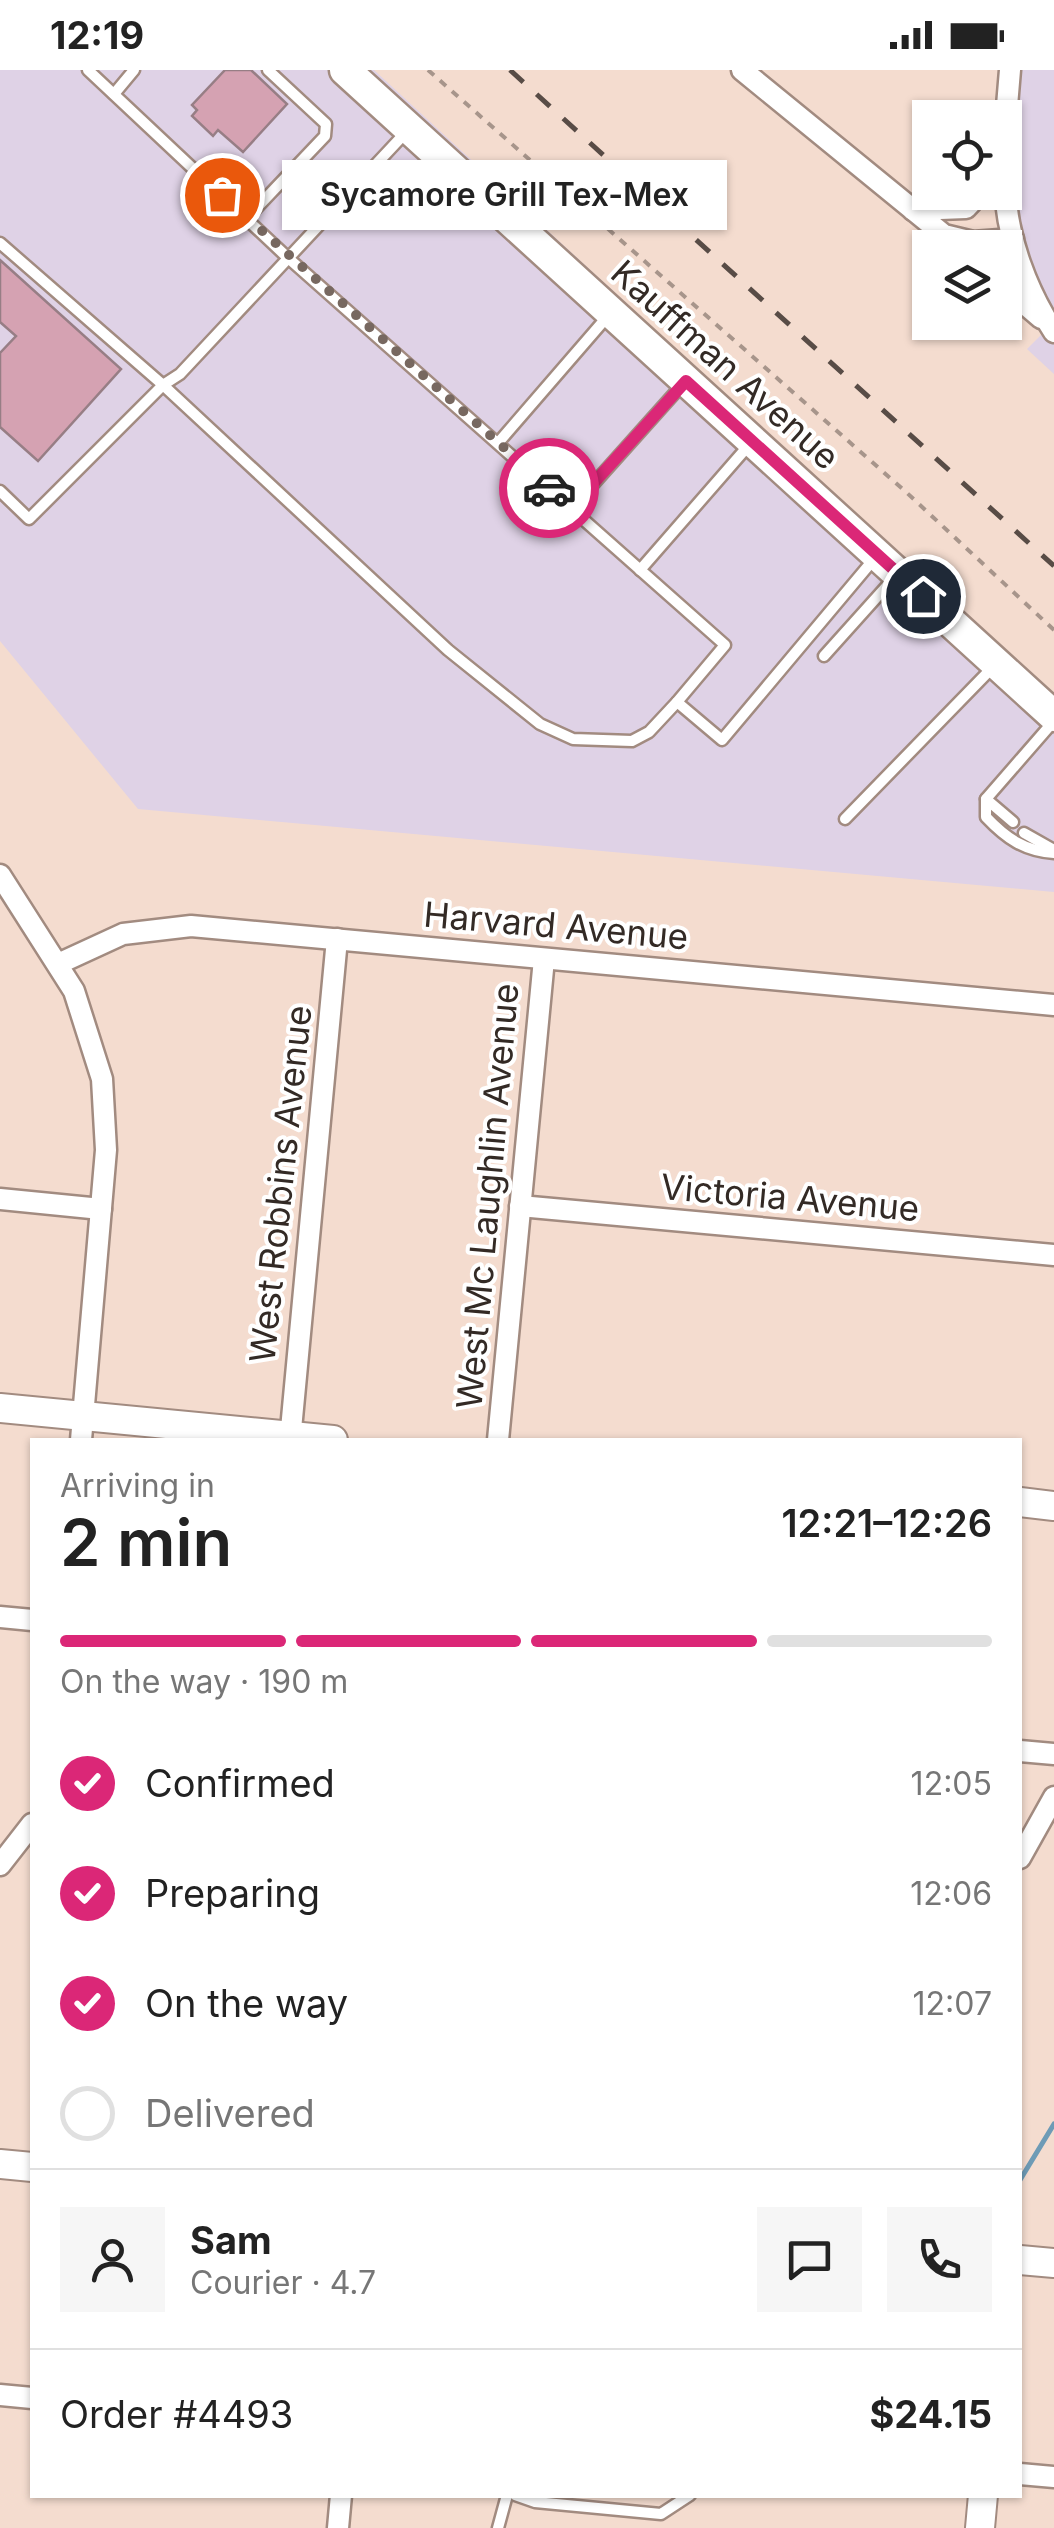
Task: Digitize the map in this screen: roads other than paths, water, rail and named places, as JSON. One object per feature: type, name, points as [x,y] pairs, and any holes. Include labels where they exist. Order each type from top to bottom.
[{"type":"main road","name":"Kauffman Avenue","points":[[345,70],[1054,718]]},
{"type":"street","points":[[742,70],[912,208]]},
{"type":"street","points":[[1008,100],[1010,70]]},
{"type":"street","points":[[914,210],[938,230]]},
{"type":"street","points":[[1022,265],[1052,329]]},
{"type":"street","points":[[1022,302],[1052,329]]},
{"type":"street","points":[[0,875],[60,963],[86,1020],[102,1079],[107,1128],[82,1428]]},
{"type":"street","name":"Harvard Avenue","points":[[60,963],[92,945],[154,928],[209,926],[1054,1004]]},
{"type":"street","name":"West Robbins Avenue","points":[[290,1438],[337,939]]},
{"type":"street","name":"West Mc Laughlin Avenue","points":[[498,1438],[544,959]]},
{"type":"street","points":[[0,1199],[101,1208]]},
{"type":"street","name":"Victoria Avenue","points":[[520,1206],[1054,1255]]},
{"type":"street","points":[[0,1408],[82,1428],[290,1438]]},
{"type":"street","points":[[1022,1502],[1054,1506]]},
{"type":"street","points":[[0,1617],[30,1620]]},
{"type":"street","points":[[1022,1750],[1054,1754]]},
{"type":"street","points":[[1022,1854],[1054,1796]]},
{"type":"street","points":[[0,1865],[30,1827]]},
{"type":"street","points":[[0,2164],[30,2167]]},
{"type":"street","points":[[1022,2260],[1054,2263]]},
{"type":"street","points":[[0,2395],[30,2398]]},
{"type":"street","points":[[1022,2474],[1054,2478]]},
{"type":"street","points":[[338,2528],[341,2498]]},
{"type":"street","points":[[980,2528],[984,2498]]},
{"type":"lane","points":[[0,243],[163,385],[448,650],[540,724],[573,738],[632,741],[649,732],[725,645],[288,256],[88,70]]},
{"type":"lane","points":[[114,94],[134,70]]},
{"type":"lane","points":[[247,218],[325,136],[326,124],[268,70]]},
{"type":"lane","points":[[0,491],[29,519],[163,385],[180,374],[410,129]]},
{"type":"lane","points":[[498,443],[611,312]]},
{"type":"lane","points":[[571,508],[686,381]]},
{"type":"lane","points":[[640,570],[753,441]]},
{"type":"lane","points":[[677,702],[722,740],[888,564]]},
{"type":"lane","points":[[824,656],[888,564]]},
{"type":"lane","points":[[845,819],[997,663]]},
{"type":"lane","points":[[1054,718],[986,800],[986,816],[1004,836],[1034,852],[1054,851]]},
{"type":"lane","points":[[986,800],[1013,822]]},
{"type":"lane","points":[[1024,833],[1054,851]]},
{"type":"lane","points":[[498,2528],[510,2498]]},
{"type":"lane","points":[[521,2498],[661,2514],[685,2498]]},
{"type":"waterway","points":[[1022,2177],[1054,2124]]},
{"type":"railway","points":[[510,70],[1054,566]]},
{"type":"place","name":"Sycamore Grill Tex-Mex","points":[[222,195]]}]
